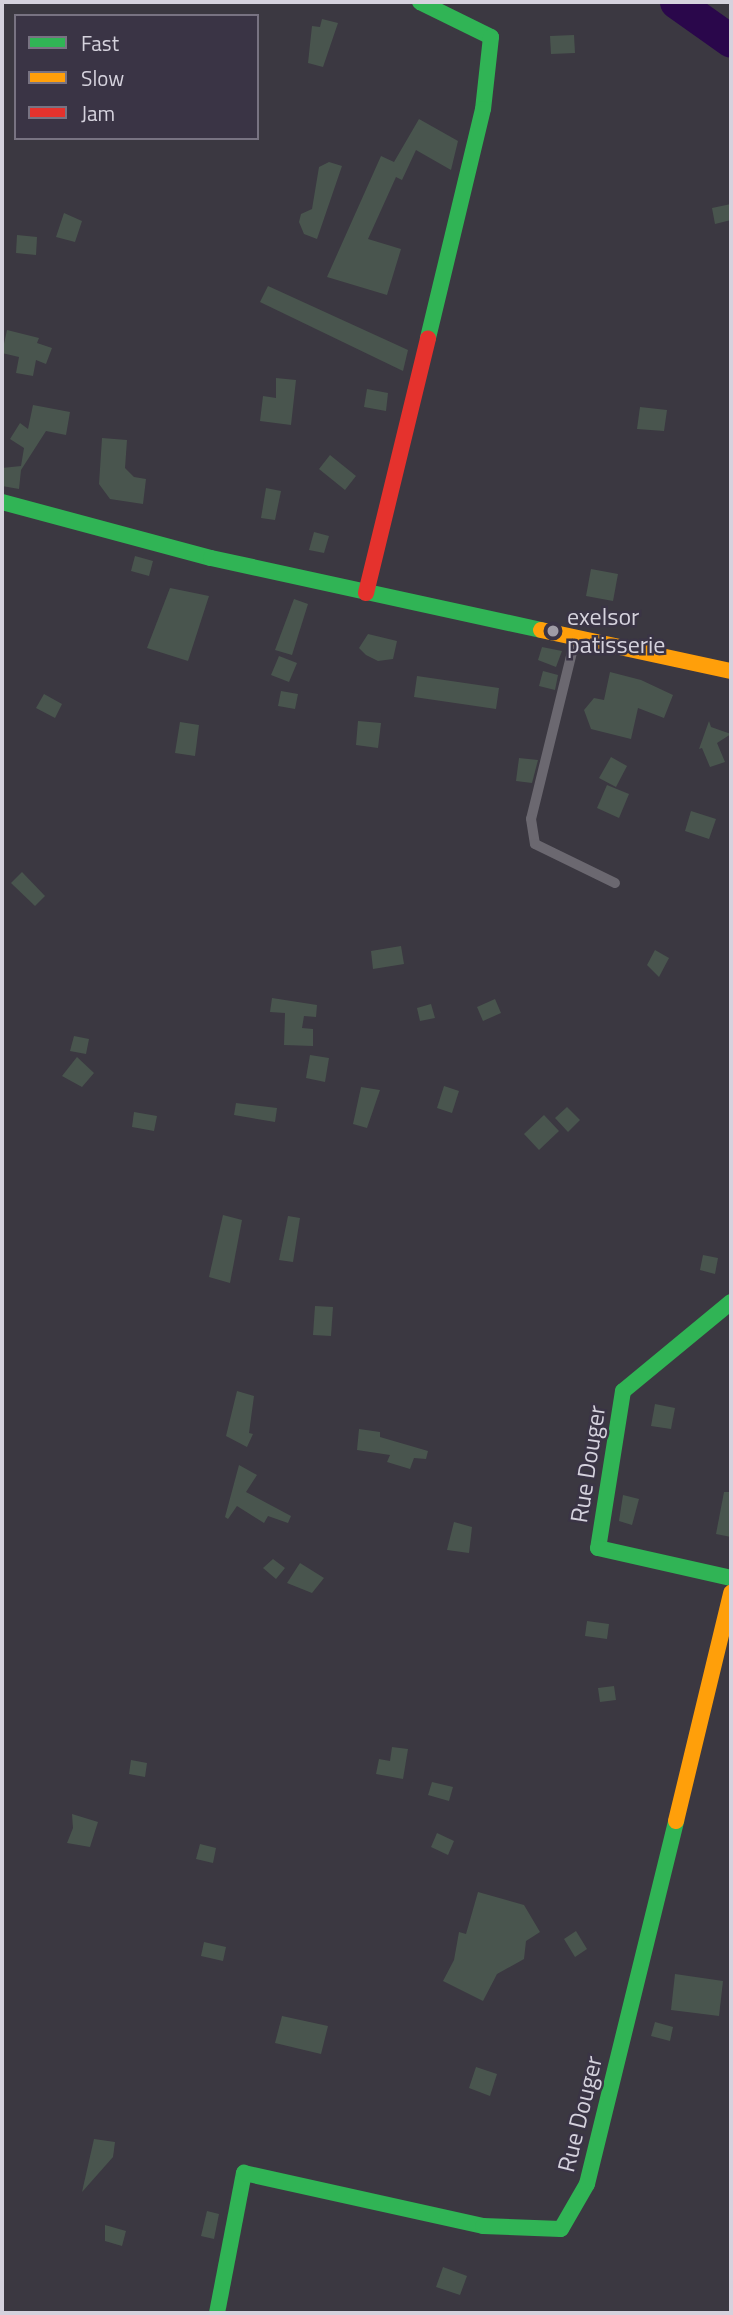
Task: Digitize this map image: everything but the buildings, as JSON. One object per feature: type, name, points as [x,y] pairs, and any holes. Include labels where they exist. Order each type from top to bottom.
[{"type":"street","points":[[366,593],[483,109],[491,37],[420,2]]},
{"type":"street","points":[[2,502],[366,593],[731,671]]},
{"type":"street","name":"Rue Douger","points":[[731,1302],[622,1391],[598,1548],[731,1578]]},
{"type":"street","name":"Rue Douger","points":[[217,2313],[244,2173],[484,2226],[561,2229],[587,2184],[731,1593]]},
{"type":"lane","points":[[576,636],[531,819],[535,844],[615,883]]},
{"type":"waterway","points":[[676,2],[731,41]]},
{"type":"traffic: fast","points":[[420,2],[491,37],[483,109],[428,338]]},
{"type":"traffic: fast","points":[[2,502],[211,558],[541,630]]},
{"type":"traffic: fast","points":[[731,1302],[623,1391],[598,1548],[731,1578]]},
{"type":"traffic: fast","points":[[217,2313],[244,2173],[483,2226],[561,2229],[587,2184],[676,1821]]},
{"type":"traffic: slow","points":[[541,630],[731,671]]},
{"type":"traffic: slow","points":[[676,1821],[731,1593]]},
{"type":"traffic: jam","points":[[366,593],[428,338]]},
{"type":"place","name":"exelsor patisserie","points":[[553,631]]}]
